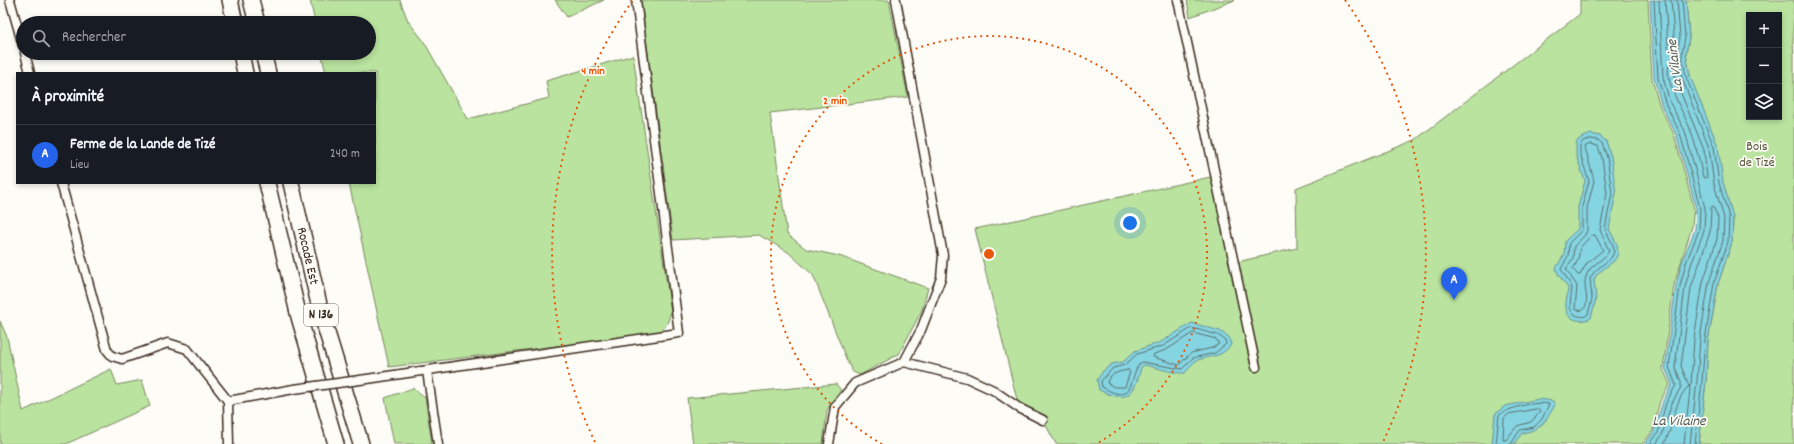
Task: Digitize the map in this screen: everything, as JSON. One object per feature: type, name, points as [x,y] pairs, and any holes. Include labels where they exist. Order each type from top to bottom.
[{"type":"highway","points":[[230,0],[233,16]]},
{"type":"highway","points":[[251,0],[255,16]]},
{"type":"highway","points":[[242,60],[245,72]]},
{"type":"highway","points":[[265,60],[268,72]]},
{"type":"highway","name":"Rocade Est","points":[[267,184],[298,317],[336,444]]},
{"type":"highway","name":"Rocade Est","points":[[291,184],[321,313],[360,444]]},
{"type":"street","points":[[10,0],[16,21]]},
{"type":"street","points":[[228,401],[294,389],[427,371],[679,333],[636,0]]},
{"type":"street","points":[[896,0],[943,255],[940,278],[921,330],[904,362]]},
{"type":"street","points":[[1178,0],[1256,366]]},
{"type":"street","points":[[27,60],[30,72]]},
{"type":"street","points":[[61,184],[106,350],[112,356],[122,359],[168,343],[187,349],[228,401],[229,444]]},
{"type":"street","points":[[829,444],[835,407],[855,383],[904,362],[967,378],[993,390],[1019,408],[1043,420]]},
{"type":"street","points":[[427,371],[438,444]]},
{"type":"green space","points":[[310,0],[400,0],[408,21],[423,40],[468,119],[549,98],[546,81],[633,55],[671,312],[667,324],[659,333],[389,367],[349,184],[376,184],[376,72],[326,72],[323,60],[376,60],[376,16],[313,16]]},
{"type":"green space","points":[[555,0],[604,0],[567,17]]},
{"type":"green space","points":[[641,0],[889,0],[908,97],[770,113],[787,234],[806,249],[839,256],[928,288],[922,310],[899,354],[860,375],[853,372],[847,361],[813,275],[788,252],[759,235],[673,240]]},
{"type":"green space","points":[[1187,0],[1235,0],[1190,17]]},
{"type":"green space","points":[[1580,0],[1648,0],[1652,79],[1660,107],[1674,134],[1694,208],[1692,227],[1674,285],[1663,369],[1670,384],[1660,401],[1653,430],[1643,444],[1056,444],[1043,420],[1019,408],[975,229],[1215,176],[1233,263],[1297,248],[1296,188],[1415,140],[1580,14]]},
{"type":"green space","name":"Bois de Tizé","points":[[1686,0],[1794,0],[1794,444],[1699,444],[1706,381],[1708,341],[1718,284],[1732,242],[1733,217],[1690,76],[1686,54],[1689,37]]},
{"type":"green space","points":[[0,321],[7,337],[23,411],[111,369],[117,385],[142,380],[150,406],[66,444],[0,444]]},
{"type":"green space","points":[[836,384],[841,390],[827,410],[823,444],[693,444],[687,398]]},
{"type":"green space","points":[[413,388],[425,397],[432,444],[394,444],[385,398]]},
{"type":"water","name":"La Vilaine","points":[[1650,0],[1686,0],[1689,37],[1686,54],[1690,76],[1718,146],[1723,182],[1733,217],[1732,242],[1718,284],[1708,341],[1706,381],[1699,444],[1645,444],[1654,431],[1663,401],[1672,384],[1665,368],[1676,285],[1682,262],[1695,229],[1696,208],[1676,134],[1662,107],[1654,78]]},
{"type":"water","points":[[1591,134],[1600,136],[1606,141],[1611,156],[1616,193],[1609,229],[1617,244],[1618,254],[1614,261],[1597,274],[1594,280],[1596,299],[1591,318],[1587,320],[1576,320],[1569,316],[1567,312],[1566,303],[1568,288],[1558,274],[1556,268],[1564,255],[1565,241],[1578,229],[1578,207],[1585,181],[1576,155],[1576,142]]},
{"type":"water","points":[[1192,323],[1220,331],[1229,337],[1231,345],[1227,350],[1218,355],[1196,361],[1185,373],[1144,365],[1141,368],[1136,385],[1132,391],[1123,396],[1109,394],[1099,390],[1097,380],[1103,371],[1112,364],[1123,362],[1135,351],[1161,342]]},
{"type":"water","points":[[1539,399],[1553,401],[1555,405],[1543,424],[1535,429],[1522,433],[1514,444],[1492,444],[1495,414],[1505,406]]},
{"type":"place","name":"Ferme de la Lande de Tizé","points":[[1454,300]]}]
